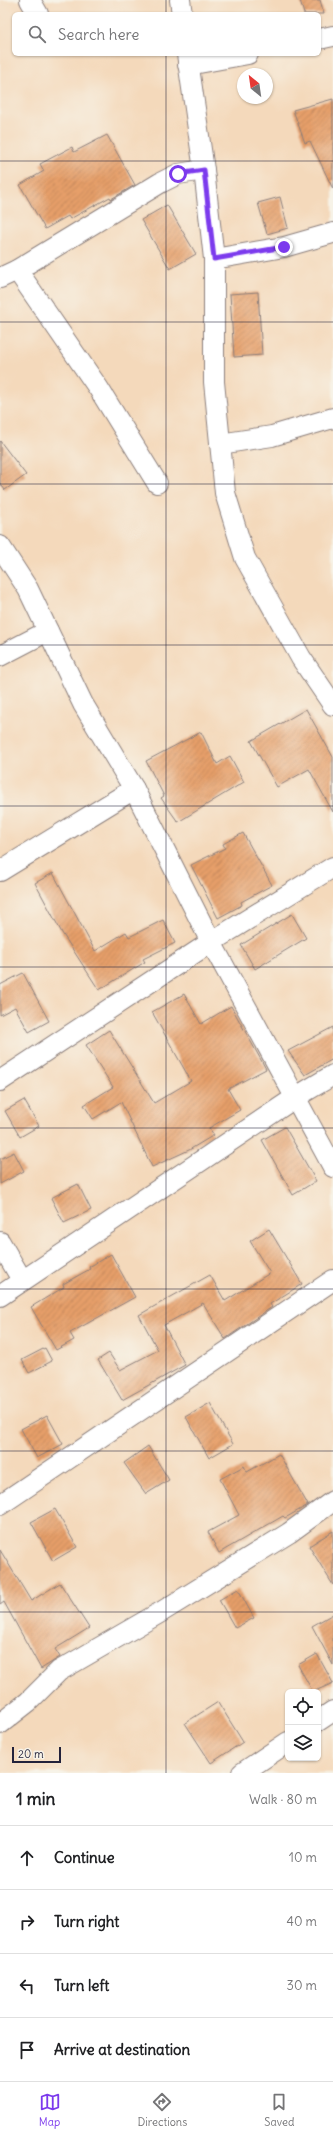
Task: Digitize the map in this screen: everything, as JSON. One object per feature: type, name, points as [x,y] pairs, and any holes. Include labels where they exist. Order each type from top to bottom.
[{"type":"street","points":[[30,0],[37,12]]},
{"type":"street","points":[[180,0],[182,12]]},
{"type":"street","points":[[321,39],[333,36]]},
{"type":"street","points":[[224,56],[188,59],[204,170],[214,259],[214,382],[225,493],[245,558],[301,658],[333,705]]},
{"type":"street","points":[[157,483],[95,383],[8,274],[160,182],[178,174],[204,170]]},
{"type":"street","points":[[214,259],[284,247],[333,233]]},
{"type":"street","points":[[220,444],[272,436],[333,418]]},
{"type":"street","points":[[0,546],[28,589],[83,704],[134,789],[211,942],[333,1166]]},
{"type":"street","points":[[0,656],[48,631]]},
{"type":"street","points":[[0,871],[134,789]]},
{"type":"street","points":[[0,1081],[211,942],[333,867]]},
{"type":"street","points":[[0,1296],[296,1097],[333,1076]]},
{"type":"street","points":[[0,1242],[22,1280]]},
{"type":"street","points":[[0,1505],[333,1280]]},
{"type":"street","points":[[0,1724],[67,1665],[161,1612],[288,1533],[333,1501]]},
{"type":"street","points":[[321,1719],[333,1711]]},
{"type":"street","points":[[242,1773],[285,1744]]},
{"type":"building","points":[[300,0],[320,0],[324,14],[321,14],[321,12],[303,12]]},
{"type":"building","points":[[333,99],[333,189],[310,141],[305,143],[293,110]]},
{"type":"building","points":[[107,135],[135,185],[111,199],[110,197],[70,219],[68,216],[45,229],[20,185],[44,171],[40,164],[72,147],[74,152]]},
{"type":"building","points":[[280,197],[288,228],[267,234],[258,203]]},
{"type":"building","points":[[167,205],[196,254],[170,269],[141,220]]},
{"type":"building","points":[[258,292],[262,355],[234,357],[230,294]]},
{"type":"building","points":[[0,441],[26,475],[5,490],[0,483]]},
{"type":"building","points":[[306,709],[333,757],[333,812],[309,769],[277,787],[251,741]]},
{"type":"building","points":[[201,732],[217,764],[230,756],[244,782],[178,822],[161,798],[164,796],[146,761]]},
{"type":"building","points":[[243,833],[272,885],[241,902],[242,905],[218,918],[191,865],[225,848],[223,844]]},
{"type":"building","points":[[53,873],[95,951],[126,932],[129,937],[163,920],[175,943],[143,959],[145,962],[99,990],[62,933],[35,883]]},
{"type":"building","points":[[292,914],[306,938],[255,969],[241,945]]},
{"type":"building","points":[[23,973],[49,1021],[29,1032],[15,1007],[0,1015],[0,985]]},
{"type":"building","points":[[184,994],[201,1024],[231,1006],[266,1069],[228,1089],[240,1110],[209,1128],[214,1135],[189,1150],[152,1167],[121,1102],[93,1119],[84,1105],[113,1087],[86,1045],[109,1030],[154,1103],[191,1081],[152,1012]]},
{"type":"building","points":[[333,1027],[333,1059],[305,1075],[288,1051]]},
{"type":"building","points":[[24,1100],[39,1126],[20,1137],[5,1111]]},
{"type":"building","points":[[285,1127],[316,1181],[293,1195],[262,1140]]},
{"type":"building","points":[[14,1152],[24,1171],[0,1184],[0,1159]]},
{"type":"building","points":[[78,1184],[91,1210],[64,1223],[51,1198]]},
{"type":"building","points":[[269,1229],[302,1284],[270,1304],[272,1307],[225,1339],[203,1303],[164,1325],[185,1365],[122,1400],[98,1360],[109,1353],[120,1370],[158,1350],[139,1315],[210,1275],[225,1301],[270,1273],[250,1241]]},
{"type":"building","points":[[111,1254],[135,1297],[70,1333],[74,1340],[56,1350],[31,1307],[64,1287],[63,1284],[90,1269],[89,1267]]},
{"type":"building","points":[[45,1348],[52,1361],[29,1373],[22,1360]]},
{"type":"building","points":[[210,1403],[233,1444],[209,1458],[186,1417]]},
{"type":"building","points":[[47,1415],[63,1444],[37,1458],[21,1429]]},
{"type":"building","points":[[148,1446],[169,1480],[146,1494],[124,1463]]},
{"type":"building","points":[[279,1454],[308,1505],[285,1518],[283,1516],[219,1553],[208,1532],[239,1515],[220,1479],[244,1466],[247,1472]]},
{"type":"building","points":[[55,1509],[77,1547],[53,1561],[31,1522]]},
{"type":"building","points":[[333,1531],[333,1585],[309,1546]]},
{"type":"building","points":[[0,1550],[31,1601],[60,1583],[89,1628],[55,1649],[60,1657],[41,1669],[4,1602],[0,1605]]},
{"type":"building","points":[[238,1589],[254,1618],[235,1628],[219,1600]]},
{"type":"building","points":[[333,1614],[333,1665],[312,1626]]},
{"type":"building","points":[[317,1654],[333,1683],[320,1689],[311,1689],[298,1665]]},
{"type":"building","points":[[218,1702],[243,1742],[211,1763],[185,1723]]},
{"type":"route","points":[[178,174],[204,170],[214,259],[284,247]]}]
